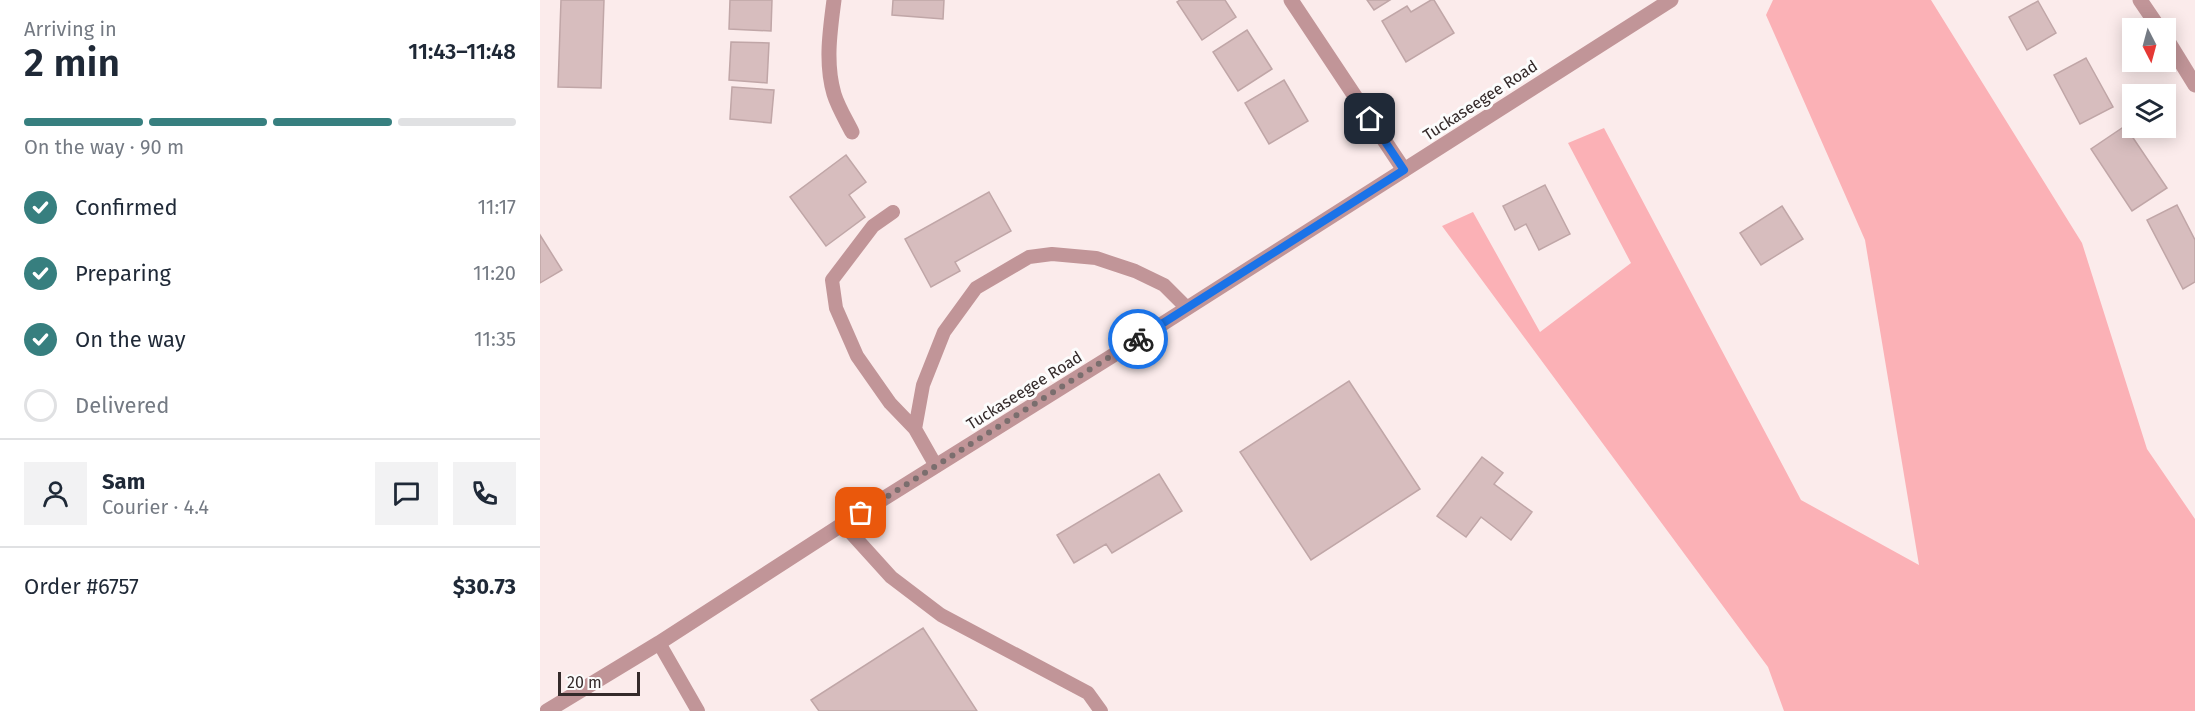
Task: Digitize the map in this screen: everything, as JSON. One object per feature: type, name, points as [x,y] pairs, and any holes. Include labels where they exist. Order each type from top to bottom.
[{"type":"street","points":[[834,0],[829,44],[829,71],[834,96],[852,132]]},
{"type":"street","points":[[1291,0],[1404,170]]},
{"type":"street","points":[[2140,0],[2152,18]]},
{"type":"street","name":"Tuckaseegee Road","points":[[547,711],[659,643],[843,524],[1187,308],[1666,1]]},
{"type":"street","points":[[2176,54],[2195,85]]},
{"type":"lane","points":[[893,212],[873,226],[832,280],[836,308],[857,356],[890,403],[915,429],[936,466]]},
{"type":"lane","points":[[915,429],[923,385],[944,332],[976,288],[1029,257],[1052,254],[1096,258],[1136,270],[1164,285],[1187,308]]},
{"type":"lane","points":[[843,524],[891,577],[941,615],[1088,693],[1101,711]]},
{"type":"lane","points":[[659,643],[698,711]]},
{"type":"shaded area","points":[[1773,0],[1931,0],[2082,243],[2147,449],[2195,519],[2195,711],[1784,711],[1768,667],[1442,226],[1473,212],[1540,332],[1631,263],[1568,143],[1604,128],[1801,500],[1919,565],[1865,240],[1766,15]]},
{"type":"building","points":[[561,0],[604,0],[601,88],[558,87]]},
{"type":"building","points":[[730,0],[772,0],[771,31],[729,29]]},
{"type":"building","points":[[893,0],[944,0],[943,19],[892,15]]},
{"type":"building","points":[[1180,0],[1225,0],[1236,17],[1202,40],[1177,2]]},
{"type":"building","points":[[1367,0],[1390,0],[1374,10]]},
{"type":"building","points":[[1434,0],[1454,33],[1406,62],[1382,21],[1407,6],[1411,12]]},
{"type":"building","points":[[2038,1],[2056,33],[2027,50],[2009,17]]},
{"type":"building","points":[[1247,30],[1272,69],[1238,91],[1213,52]]},
{"type":"building","points":[[731,42],[769,43],[767,83],[729,80]]},
{"type":"building","points":[[2086,58],[2113,107],[2080,124],[2054,75]]},
{"type":"building","points":[[1284,80],[1308,121],[1269,144],[1245,103]]},
{"type":"building","points":[[732,87],[774,90],[771,123],[730,119]]},
{"type":"building","points":[[2122,128],[2122,138],[2133,138],[2167,188],[2132,211],[2091,149]]},
{"type":"building","points":[[846,155],[866,182],[849,195],[865,217],[826,246],[790,197]]},
{"type":"building","points":[[1545,185],[1570,234],[1539,250],[1526,224],[1515,230],[1503,206]]},
{"type":"building","points":[[989,192],[1011,231],[955,262],[960,271],[931,287],[905,239]]},
{"type":"building","points":[[2177,205],[2195,240],[2195,282],[2183,289],[2147,220]]},
{"type":"building","points":[[1782,206],[1803,239],[1761,265],[1740,233]]},
{"type":"building","points":[[540,235],[562,270],[540,283]]},
{"type":"building","points":[[1349,381],[1420,489],[1311,560],[1240,452]]},
{"type":"building","points":[[1482,457],[1503,473],[1494,484],[1532,512],[1511,540],[1481,517],[1466,537],[1437,516]]},
{"type":"building","points":[[1159,474],[1182,511],[1112,553],[1106,544],[1074,563],[1057,535]]},
{"type":"building","points":[[923,628],[977,711],[819,711],[811,700]]},
{"type":"way so far","points":[[861,513],[1138,339]]},
{"type":"route","points":[[1138,339],[1404,170],[1370,119]]}]
